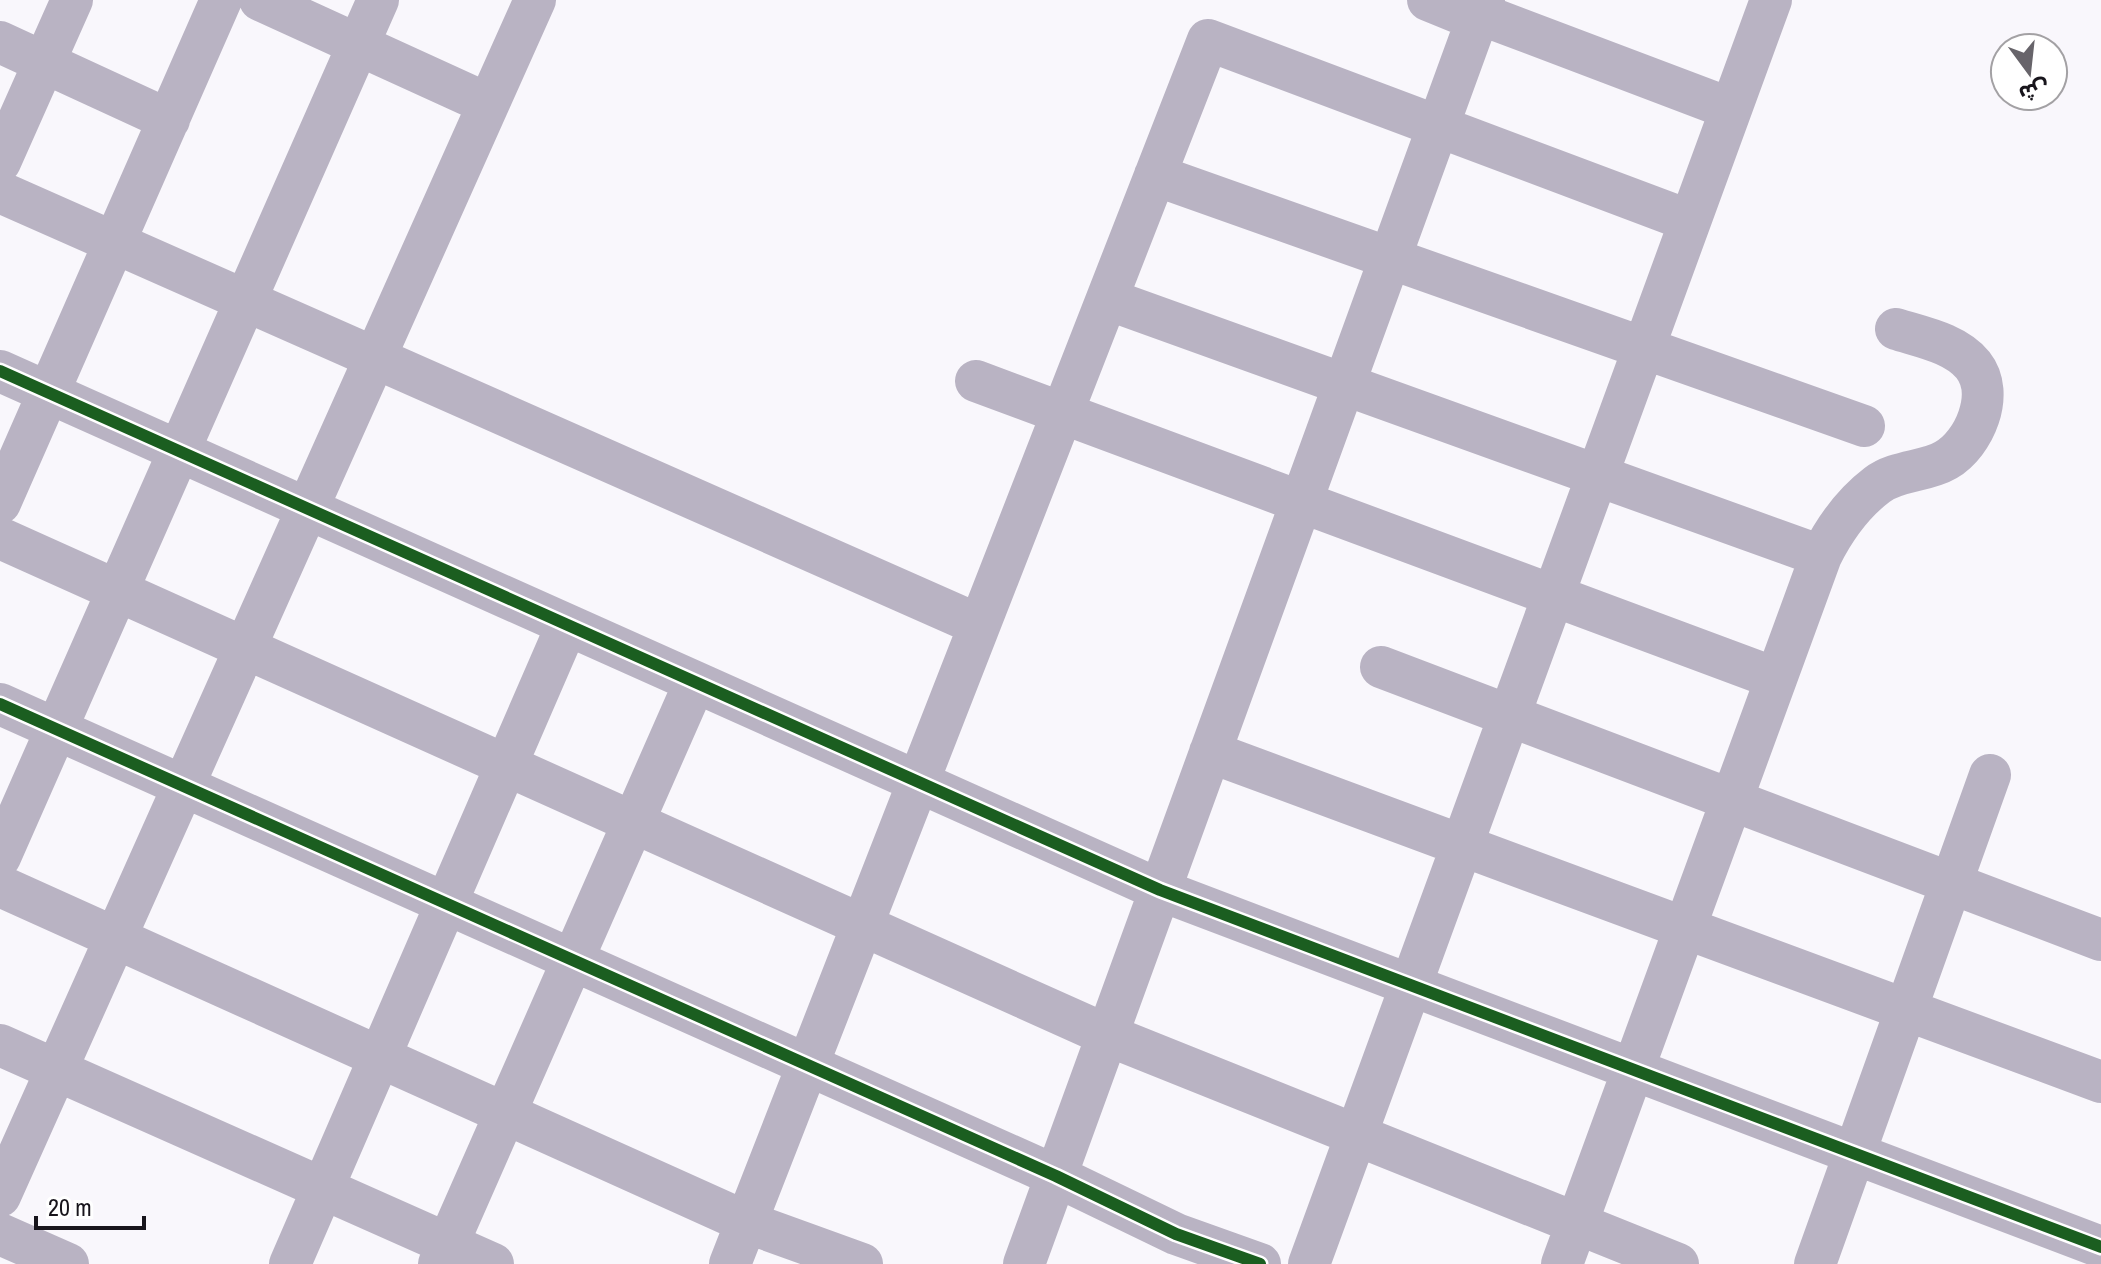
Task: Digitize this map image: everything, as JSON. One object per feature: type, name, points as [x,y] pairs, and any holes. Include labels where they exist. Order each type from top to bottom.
[{"type":"street","points":[[0,162],[72,0]]},
{"type":"street","points":[[0,503],[221,0]]},
{"type":"street","points":[[260,0],[488,104]]},
{"type":"street","points":[[0,857],[378,0]]},
{"type":"street","points":[[0,1196],[535,0]]},
{"type":"street","points":[[1428,0],[1481,10]]},
{"type":"street","points":[[1309,1264],[1771,0]]},
{"type":"street","points":[[1481,10],[1480,14],[1731,109]]},
{"type":"street","points":[[1024,1264],[1481,10]]},
{"type":"street","points":[[730,1264],[1208,40],[1690,221]]},
{"type":"street","points":[[0,42],[169,120]]},
{"type":"street","points":[[1155,175],[1864,426]]},
{"type":"street","points":[[0,192],[979,625]]},
{"type":"street","points":[[1107,299],[1821,556]]},
{"type":"street","points":[[1562,1264],[1821,556],[1837,524],[1879,483],[1945,461],[1968,443],[1979,415],[1980,390],[1974,366],[1947,345],[1896,329]]},
{"type":"street","points":[[0,371],[1160,890],[1855,1154],[2081,1249]]},
{"type":"street","points":[[976,381],[1775,678]]},
{"type":"street","points":[[0,538],[1107,1035],[1678,1264]]},
{"type":"street","points":[[290,1264],[567,625]]},
{"type":"street","points":[[1381,667],[2101,940]]},
{"type":"street","points":[[443,1254],[695,682]]},
{"type":"street","points":[[0,704],[1056,1176],[1176,1234],[1260,1264]]},
{"type":"street","points":[[1210,752],[2101,1082]]},
{"type":"street","points":[[1815,1264],[1990,775]]},
{"type":"street","points":[[0,886],[746,1222],[862,1264]]},
{"type":"street","points":[[0,1045],[323,1188],[443,1254],[493,1264]]},
{"type":"street","points":[[0,1234],[68,1264]]},
{"type":"cycle path","points":[[0,371],[1160,890],[2101,1247]]},
{"type":"cycle path","points":[[0,704],[1056,1176],[1176,1234],[1260,1264]]}]
